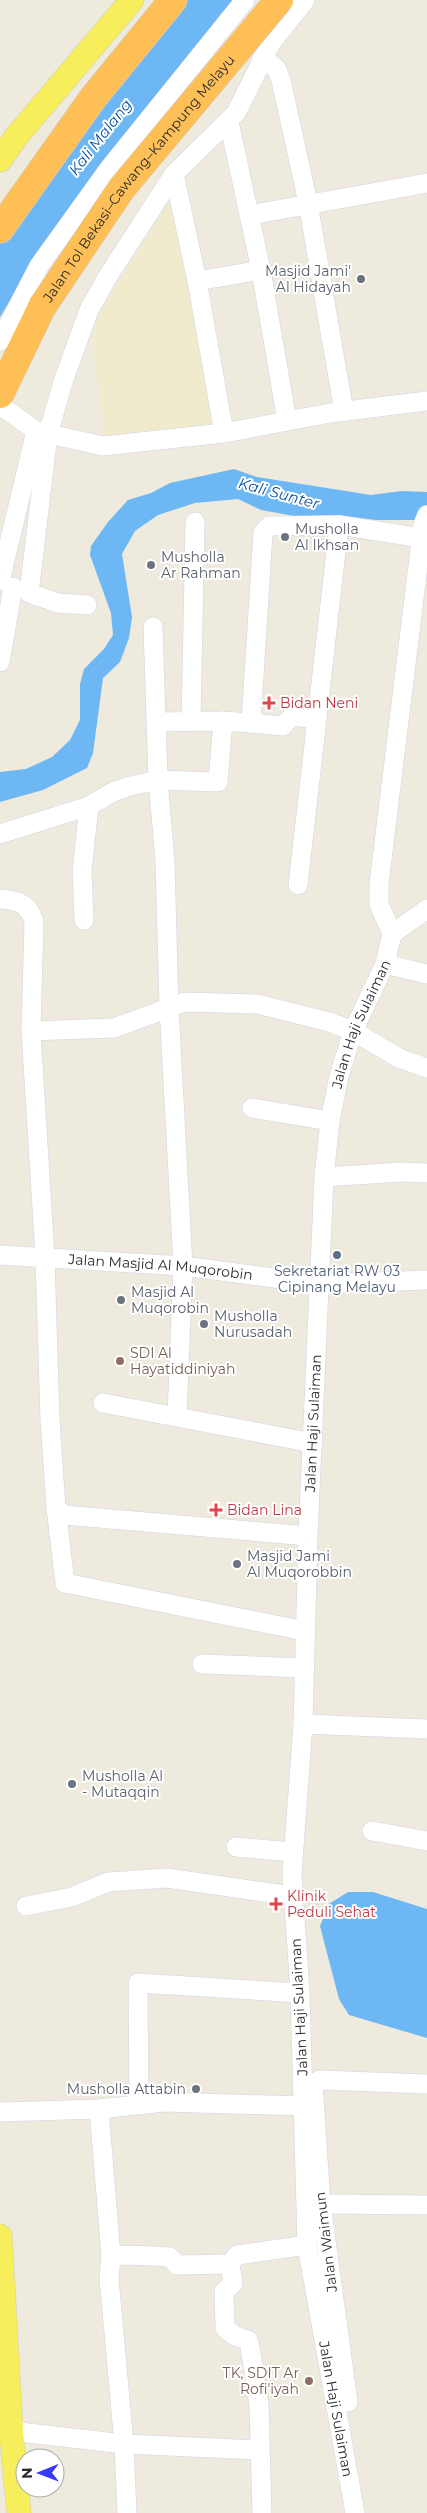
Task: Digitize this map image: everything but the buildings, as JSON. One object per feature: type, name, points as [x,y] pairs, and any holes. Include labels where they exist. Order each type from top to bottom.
[{"type":"highway","points":[[0,228],[93,98],[173,0]]},
{"type":"highway","name":"Jalan Tol Bekasi–Cawang–Kampung Melayu","points":[[0,394],[42,307],[122,188],[294,2]]},
{"type":"main road","points":[[0,160],[22,130],[132,0]]},
{"type":"main road","points":[[0,2236],[11,2431],[19,2513]]},
{"type":"street","points":[[0,341],[38,266],[131,141],[245,0]]},
{"type":"street","points":[[0,662],[11,584],[42,432],[89,310],[108,276],[174,174],[229,122],[236,113],[262,58],[294,2]]},
{"type":"street","points":[[262,58],[276,68],[281,80],[308,203],[344,412]]},
{"type":"street","points":[[229,122],[261,270],[287,421]]},
{"type":"street","points":[[131,141],[155,157],[174,174],[197,280],[224,433]]},
{"type":"street","points":[[250,215],[427,183]]},
{"type":"street","points":[[197,280],[261,270]]},
{"type":"street","points":[[0,405],[42,432],[102,446],[224,433],[344,412],[427,401]]},
{"type":"street","points":[[11,584],[42,432]]},
{"type":"street","points":[[191,722],[195,522]]},
{"type":"street","points":[[251,724],[262,533],[269,526],[277,524],[424,526],[379,884],[380,904],[392,934],[427,909]]},
{"type":"street","points":[[298,885],[340,524]]},
{"type":"street","points":[[11,584],[58,603],[87,605]]},
{"type":"street","points":[[153,627],[158,780],[165,861],[169,1008],[183,1266],[177,1415]]},
{"type":"street","points":[[157,722],[223,721],[283,726],[292,716],[317,719]]},
{"type":"street","points":[[0,834],[89,806],[114,792],[158,780],[218,782],[223,721]]},
{"type":"street","points":[[84,920],[82,871],[89,806]]},
{"type":"street","points":[[0,899],[18,901],[30,909],[34,921],[31,1031],[45,1257],[56,1508],[65,1583],[305,1631]]},
{"type":"street","name":"Jalan Haji Sulaiman","points":[[355,2513],[307,2245],[300,1993],[292,1896],[292,1852],[303,1724],[308,1536],[324,1177],[330,1121],[339,1076],[353,1031],[385,964],[392,934]]},
{"type":"street","points":[[385,964],[427,974]]},
{"type":"street","points":[[31,1031],[114,1028],[185,1002],[257,1004],[305,1014],[353,1031],[399,1058],[427,1068]]},
{"type":"street","points":[[252,1108],[330,1121]]},
{"type":"street","points":[[324,1177],[427,1173]]},
{"type":"street","name":"Jalan Masjid Al Muqorobin","points":[[0,1256],[183,1266],[320,1284],[427,1280]]},
{"type":"street","points":[[103,1403],[177,1415],[313,1443]]},
{"type":"street","points":[[56,1508],[64,1515],[308,1536]]},
{"type":"street","points":[[202,1664],[305,1668]]},
{"type":"street","points":[[303,1724],[427,1729]]},
{"type":"street","points":[[372,1831],[427,1841]]},
{"type":"street","points":[[236,1847],[292,1852]]},
{"type":"street","points":[[26,1906],[72,1897],[108,1882],[167,1878],[292,1896]]},
{"type":"street","points":[[139,2103],[137,1983],[300,1993]]},
{"type":"street","name":"Jalan Waimun","points":[[365,2513],[338,2338],[321,2204],[314,2082],[427,2084]]},
{"type":"street","points":[[0,2112],[99,2109],[139,2103],[165,2102],[303,2106]]},
{"type":"street","points":[[99,2109],[110,2256],[109,2278],[124,2444],[127,2513]]},
{"type":"street","points":[[321,2204],[427,2205]]},
{"type":"street","points":[[262,2513],[259,2405],[248,2340],[235,2336],[225,2328],[224,2292],[233,2284],[230,2264],[237,2255],[307,2245]]},
{"type":"street","points":[[110,2256],[140,2254],[148,2257],[170,2257],[177,2265],[230,2264]]},
{"type":"street","points":[[11,2431],[124,2444],[259,2450]]},
{"type":"shaded area","points":[[171,202],[223,432],[106,444],[94,356],[94,333],[101,310],[142,247],[165,206]]},
{"type":"water","name":"Kali Malang","points":[[185,0],[233,0],[162,88],[53,230],[0,317],[0,243],[20,210]]},
{"type":"water","name":"Kali Sunter","points":[[234,469],[257,477],[371,495],[402,491],[427,492],[427,520],[376,520],[336,515],[300,517],[261,510],[238,499],[195,503],[158,515],[135,531],[122,554],[132,617],[129,638],[120,662],[103,678],[93,753],[87,768],[43,790],[0,802],[0,772],[26,769],[52,757],[70,740],[80,720],[80,684],[84,669],[104,649],[113,635],[111,613],[90,555],[91,546],[108,522],[128,500],[151,493],[170,483]]},
{"type":"water","points":[[348,1892],[373,1892],[427,1909],[427,2038],[349,2015],[339,1999],[320,1926],[329,1904]]},
{"type":"place","name":"Masjid Jami' Al Hidayah","points":[[361,279]]},
{"type":"place","name":"Musholla Al Ikhsan","points":[[285,537]]},
{"type":"place","name":"Musholla Ar Rahman","points":[[151,565]]},
{"type":"place","name":"Bidan Neni","points":[[269,703]]},
{"type":"place","name":"Sekretariat RW 03 Cipinang Melayu","points":[[337,1255]]},
{"type":"place","name":"Masjid Al Muqorobin","points":[[121,1300]]},
{"type":"place","name":"Musholla Nurusadah","points":[[204,1324]]},
{"type":"place","name":"SDI Al Hayatiddiniyah","points":[[120,1361]]},
{"type":"place","name":"Bidan Lina","points":[[216,1510]]},
{"type":"place","name":"Masjid Jami Al Muqorobbin","points":[[237,1564]]},
{"type":"place","name":"Musholla Al - Mutaqqin","points":[[72,1784]]},
{"type":"place","name":"Klinik Peduli Sehat","points":[[276,1904]]},
{"type":"place","name":"Musholla Attabin","points":[[196,2089]]},
{"type":"place","name":"TK, SDIT Ar Rofi'iyah","points":[[309,2381]]}]
